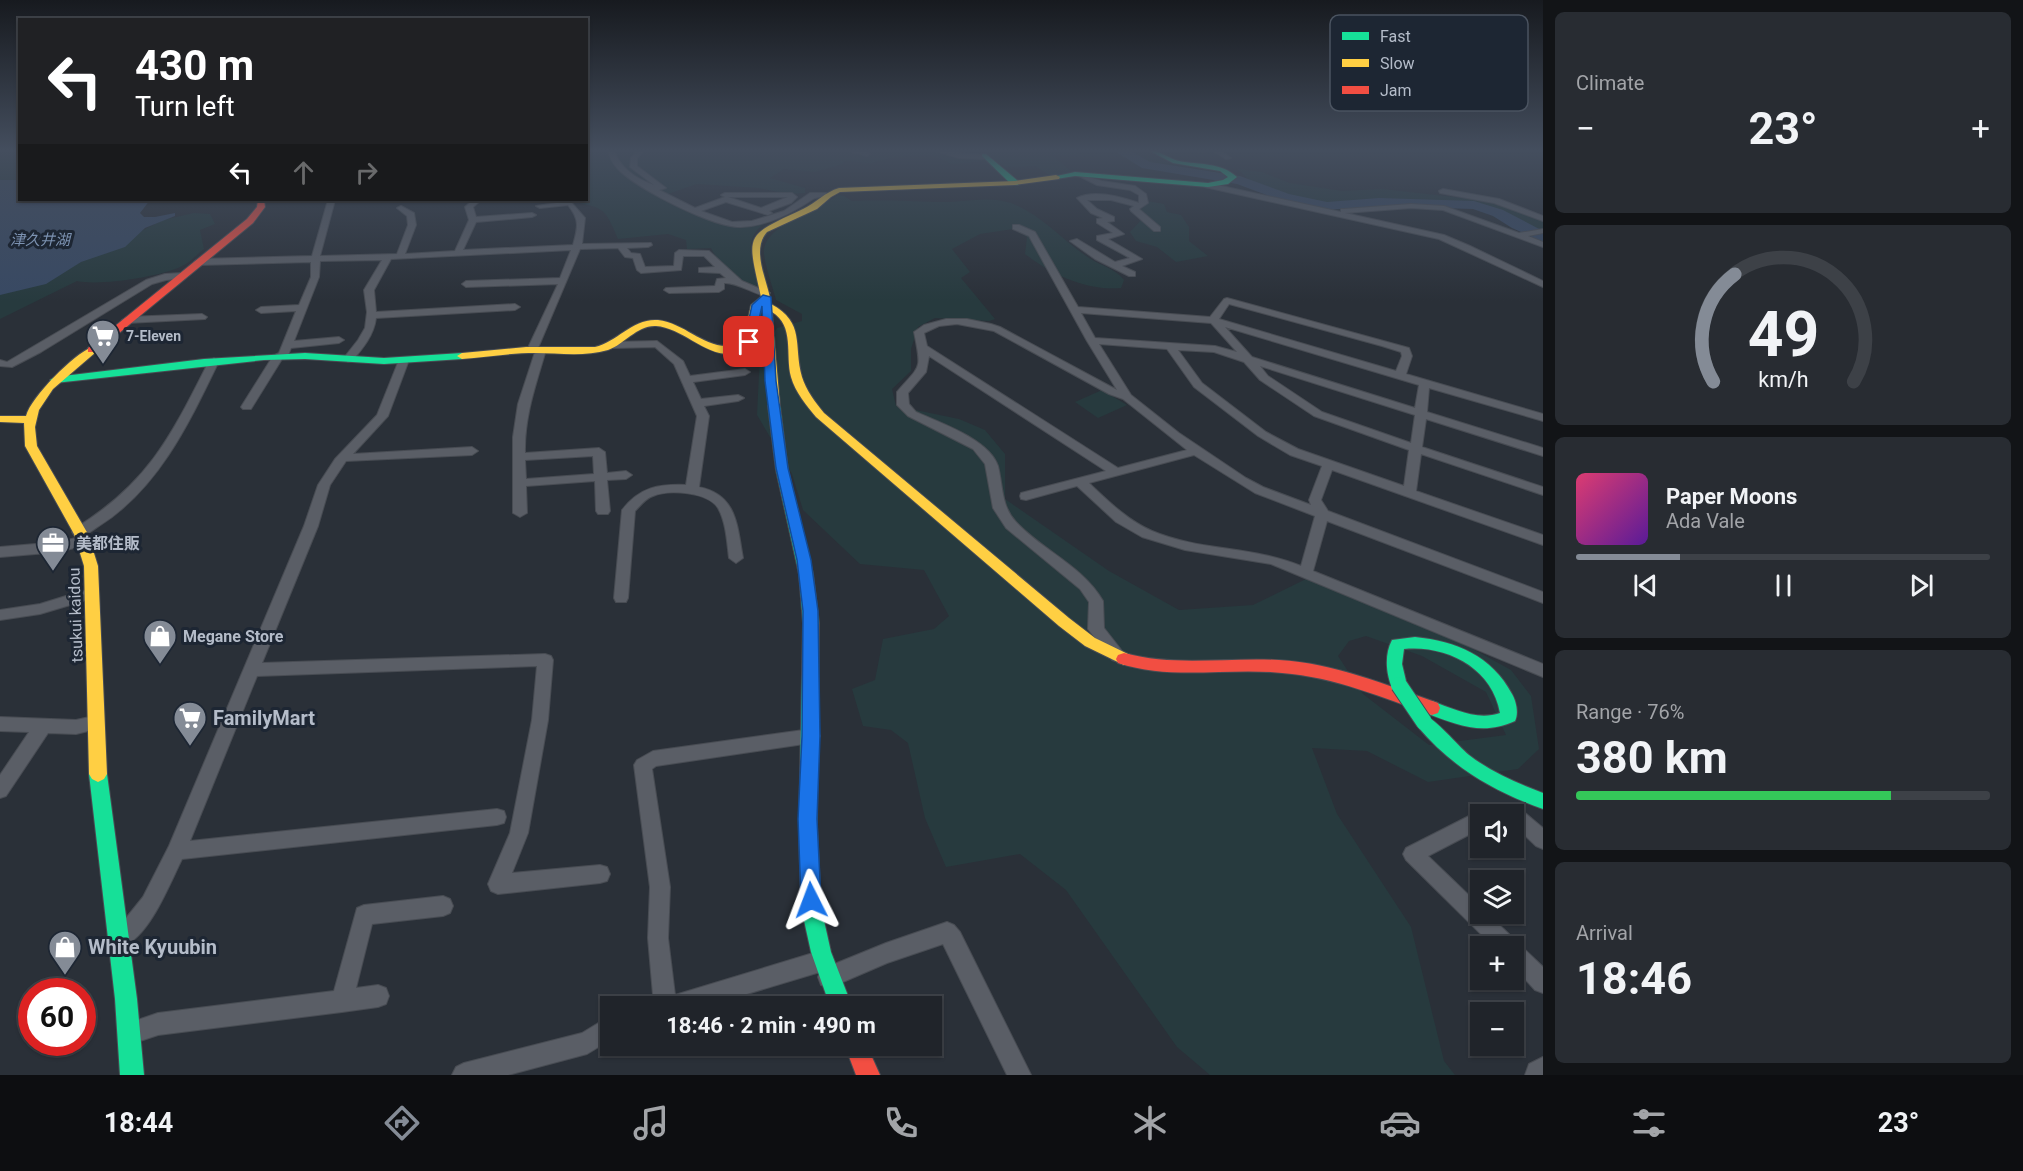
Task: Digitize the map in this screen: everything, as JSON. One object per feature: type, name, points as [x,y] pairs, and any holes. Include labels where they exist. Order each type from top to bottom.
[{"type":"main road","points":[[820,200],[812,208],[771,225],[758,237],[755,250],[766,299],[770,381],[782,468],[804,560],[809,592],[811,736],[808,819],[811,900],[815,933],[837,996]]},
{"type":"main road","points":[[0,419],[29,420],[38,401],[55,380],[255,216],[261,207],[261,201]]},
{"type":"main road","points":[[55,380],[283,352],[404,360],[537,350],[595,350],[613,345],[636,327],[656,322],[669,325],[716,349],[727,351],[741,349],[750,340],[757,303],[766,299]]},
{"type":"main road","points":[[766,299],[788,318],[793,336],[797,377],[810,403],[820,415],[1060,619],[1119,658],[1156,666],[1291,668],[1327,673],[1358,682],[1470,721],[1486,724],[1502,722],[1509,716],[1512,707],[1508,696],[1489,671],[1472,659],[1437,644],[1407,640],[1397,644],[1393,653],[1393,669],[1400,685],[1424,722],[1438,741],[1462,763],[1488,780],[1543,801]]},
{"type":"main road","name":"tsukui kaidou","points":[[29,420],[28,435],[33,450],[82,537],[91,566],[94,723],[104,824],[120,941],[132,1075]]},
{"type":"main road","points":[[860,1056],[868,1075]]},
{"type":"street","points":[[675,200],[733,225],[766,220],[803,205],[808,200]]},
{"type":"street","points":[[696,210],[715,200]]},
{"type":"street","points":[[734,200],[776,216]]},
{"type":"street","points":[[761,211],[789,200]]},
{"type":"street","points":[[1083,200],[1094,211],[1111,219],[1100,221],[1120,234],[1101,238],[1138,260],[1114,265]]},
{"type":"street","points":[[1127,200],[1139,205]]},
{"type":"street","points":[[1145,200],[1134,209],[1157,229]]},
{"type":"street","points":[[1275,200],[1454,241],[1480,252],[1515,274],[1543,284]]},
{"type":"street","points":[[1492,200],[1543,219]]},
{"type":"street","points":[[247,407],[283,352],[315,277],[315,258],[331,201]]},
{"type":"street","points":[[458,253],[473,220],[470,207],[476,201]]},
{"type":"street","points":[[520,513],[519,437],[524,404],[537,350],[578,246],[581,218],[570,203],[540,206]]},
{"type":"street","points":[[1327,212],[1411,206],[1444,208],[1543,245]]},
{"type":"street","points":[[400,256],[412,225],[411,215],[401,208]]},
{"type":"street","points":[[473,220],[532,215]]},
{"type":"street","points":[[1016,227],[1032,234],[1092,341],[1127,397]]},
{"type":"street","points":[[1520,236],[1540,232]]},
{"type":"street","points":[[1074,241],[1132,273]]},
{"type":"street","points":[[198,262],[388,257],[578,246],[648,245]]},
{"type":"street","points":[[621,246],[628,255],[637,256],[646,283]]},
{"type":"street","points":[[641,270],[678,268],[679,253],[706,253],[732,280],[766,299]]},
{"type":"street","points":[[348,358],[366,338],[372,315],[369,290],[388,257]]},
{"type":"street","points":[[702,270],[722,270]]},
{"type":"street","points":[[0,363],[8,365],[37,350],[149,282],[165,277],[182,276]]},
{"type":"street","points":[[669,290],[719,289],[720,281],[732,280]]},
{"type":"street","points":[[466,284],[563,281]]},
{"type":"street","points":[[1213,320],[1227,301],[1386,344],[1405,350],[1407,356],[1400,375]]},
{"type":"street","points":[[261,310],[302,308]]},
{"type":"street","points":[[372,315],[515,308]]},
{"type":"street","points":[[1076,310],[1213,320],[1543,418]]},
{"type":"street","points":[[127,320],[202,317]]},
{"type":"street","points":[[1213,320],[1264,378],[1318,414],[1543,491]]},
{"type":"street","points":[[1119,658],[1096,629],[1096,602],[1085,585],[1011,525],[999,508],[991,464],[977,446],[912,414],[903,405],[902,392],[920,376],[925,366],[919,332],[928,325],[948,321],[984,324],[1023,341],[1113,392],[1127,397],[1196,452],[1232,477],[1250,486],[1543,598]]},
{"type":"street","points":[[283,352],[339,340]]},
{"type":"street","points":[[1092,341],[1215,349],[1543,452]]},
{"type":"street","points":[[613,345],[657,344],[679,363],[703,416],[692,489]]},
{"type":"street","points":[[1169,345],[1198,385],[1262,434],[1294,452],[1543,540]]},
{"type":"street","points":[[922,347],[1116,472]]},
{"type":"street","points":[[120,941],[150,904],[176,851],[311,526],[324,485],[343,458],[382,416],[404,360]]},
{"type":"street","points":[[0,552],[59,547],[82,537],[94,524],[137,490],[155,468],[189,415],[214,361]]},
{"type":"street","points":[[688,380],[745,372]]},
{"type":"street","points":[[1409,493],[1425,383]]},
{"type":"street","points":[[698,403],[738,398]]},
{"type":"street","points":[[343,458],[472,451]]},
{"type":"street","points":[[519,457],[598,452],[603,511]]},
{"type":"street","points":[[1026,496],[1196,452]]},
{"type":"street","points":[[1306,572],[1322,513],[1315,500],[1328,465]]},
{"type":"street","points":[[520,483],[626,475]]},
{"type":"street","points":[[1080,482],[1121,519],[1148,534],[1185,545],[1274,560],[1543,671]]},
{"type":"street","points":[[621,598],[629,510],[648,492],[692,489],[715,495],[724,506],[732,532],[736,558]]},
{"type":"street","points":[[0,615],[40,609],[92,593]]},
{"type":"street","points":[[252,670],[545,660],[540,720],[519,833],[498,884],[600,874]]},
{"type":"street","points":[[0,724],[76,727],[94,723]]},
{"type":"street","points":[[0,790],[43,726]]},
{"type":"street","points":[[664,996],[658,938],[660,887],[643,765],[652,759],[811,736]]},
{"type":"street","points":[[176,851],[497,817]]},
{"type":"street","points":[[1524,823],[1543,840]]},
{"type":"street","points":[[1470,825],[1413,854],[1497,936]]},
{"type":"street","points":[[342,1001],[364,915],[443,906]]},
{"type":"street","points":[[714,996],[886,953],[947,932],[953,939],[1019,1075]]},
{"type":"street","points":[[1524,962],[1543,982]]},
{"type":"street","points":[[130,1034],[158,1024],[378,996]]},
{"type":"street","points":[[464,1075],[587,1043],[600,1034]]},
{"type":"street","points":[[1537,1075],[1537,1072],[1543,1068]]},
{"type":"green space","points":[[672,200],[732,226],[768,221],[759,228],[751,243],[752,260],[759,288],[745,283],[731,273],[711,248],[687,249],[686,240],[668,234],[618,239],[605,213],[595,207],[572,201]]},
{"type":"green space","points":[[830,200],[947,202],[995,200],[1011,203],[1033,214],[1079,251],[1116,273],[1124,280],[1121,288],[1083,284],[1047,269],[1025,254],[1027,237],[1013,229],[980,234],[952,249],[970,272],[961,278],[995,319],[989,321],[935,318],[918,327],[911,349],[911,371],[892,389],[896,406],[959,419],[985,430],[1005,454],[1005,499],[1109,571],[1179,610],[1253,605],[1306,579],[1460,642],[1511,670],[1531,696],[1539,749],[1518,769],[1428,782],[1367,751],[1312,748],[1337,814],[1411,927],[1444,1061],[1455,1075],[1210,1075],[1177,1047],[1066,890],[1020,854],[946,867],[925,818],[908,743],[891,730],[863,726],[852,689],[875,680],[883,639],[934,629],[949,616],[924,570],[860,564],[803,510],[792,474],[757,415],[760,353],[777,328],[802,321],[802,314],[776,300],[764,254],[766,244],[772,235],[793,219]],"holes":[[[1366,636],[1422,656],[1486,692],[1506,735],[1429,745],[1363,694],[1338,656],[1349,641]]]},
{"type":"green space","points":[[1147,201],[1164,204],[1167,212],[1181,215],[1189,227],[1189,241],[1208,256],[1176,262],[1157,247],[1136,241],[1130,232],[1143,218],[1136,209]]},
{"type":"green space","points":[[1288,201],[1490,201],[1543,220],[1543,242],[1527,231],[1478,208],[1423,205],[1343,210]]},
{"type":"green space","points":[[194,213],[210,214],[215,224],[200,230],[204,249],[185,265],[160,274],[130,280],[77,281],[0,319],[0,294],[82,261],[163,220]]},
{"type":"green space","points":[[1102,390],[1127,405],[1098,418],[1075,402]]},
{"type":"water","name":"津久井湖","points":[[0,200],[149,201],[140,213],[144,217],[175,213],[175,216],[145,228],[125,247],[81,262],[46,284],[0,295]]},
{"type":"waterway","points":[[1300,200],[1327,206],[1379,202],[1474,205],[1498,213],[1543,237]]},
{"type":"traffic: fast","points":[[55,380],[264,357],[305,356],[384,361],[462,356]]},
{"type":"traffic: fast","points":[[774,406],[782,470],[806,574],[811,623],[808,827],[811,907],[821,952],[837,996]]},
{"type":"traffic: fast","points":[[1399,685],[1394,664],[1397,644],[1415,642],[1452,649],[1485,668],[1497,682],[1506,698],[1509,716],[1490,722],[1470,721],[1432,708]]},
{"type":"traffic: fast","points":[[1399,685],[1424,722]]},
{"type":"traffic: fast","points":[[1424,722],[1449,749],[1493,780],[1543,801]]},
{"type":"traffic: fast","points":[[98,774],[126,999],[132,1075]]},
{"type":"traffic: slow","points":[[774,406],[766,300],[755,252],[758,237],[764,230],[814,207],[822,200]]},
{"type":"traffic: slow","points":[[462,356],[526,350],[595,350],[616,342],[634,329],[656,323],[680,330],[712,348],[723,351],[735,350],[748,344],[756,305],[766,297]]},
{"type":"traffic: slow","points":[[767,306],[779,312],[790,328],[797,379],[801,389],[820,415],[1064,622],[1090,642],[1124,659]]},
{"type":"traffic: slow","points":[[92,350],[49,387],[33,410],[29,427],[31,446],[81,534],[91,566],[98,774]]},
{"type":"traffic: slow","points":[[0,419],[29,420]]},
{"type":"traffic: jam","points":[[92,350],[250,221],[261,207],[261,201]]},
{"type":"traffic: jam","points":[[1124,659],[1162,667],[1279,666],[1318,671],[1432,708]]},
{"type":"traffic: jam","points":[[860,1056],[868,1075]]},
{"type":"place","name":"7-Eleven","points":[[103,365]]},
{"type":"place","name":"美都住販","points":[[53,572]]},
{"type":"place","name":"Megane Store","points":[[160,665]]},
{"type":"place","name":"FamilyMart","points":[[190,747]]},
{"type":"place","name":"White Kyuubin","points":[[65,976]]},
{"type":"route","points":[[749,342],[756,305],[766,297],[770,381],[782,468],[804,560],[810,611],[812,674],[808,847],[811,900]]}]
